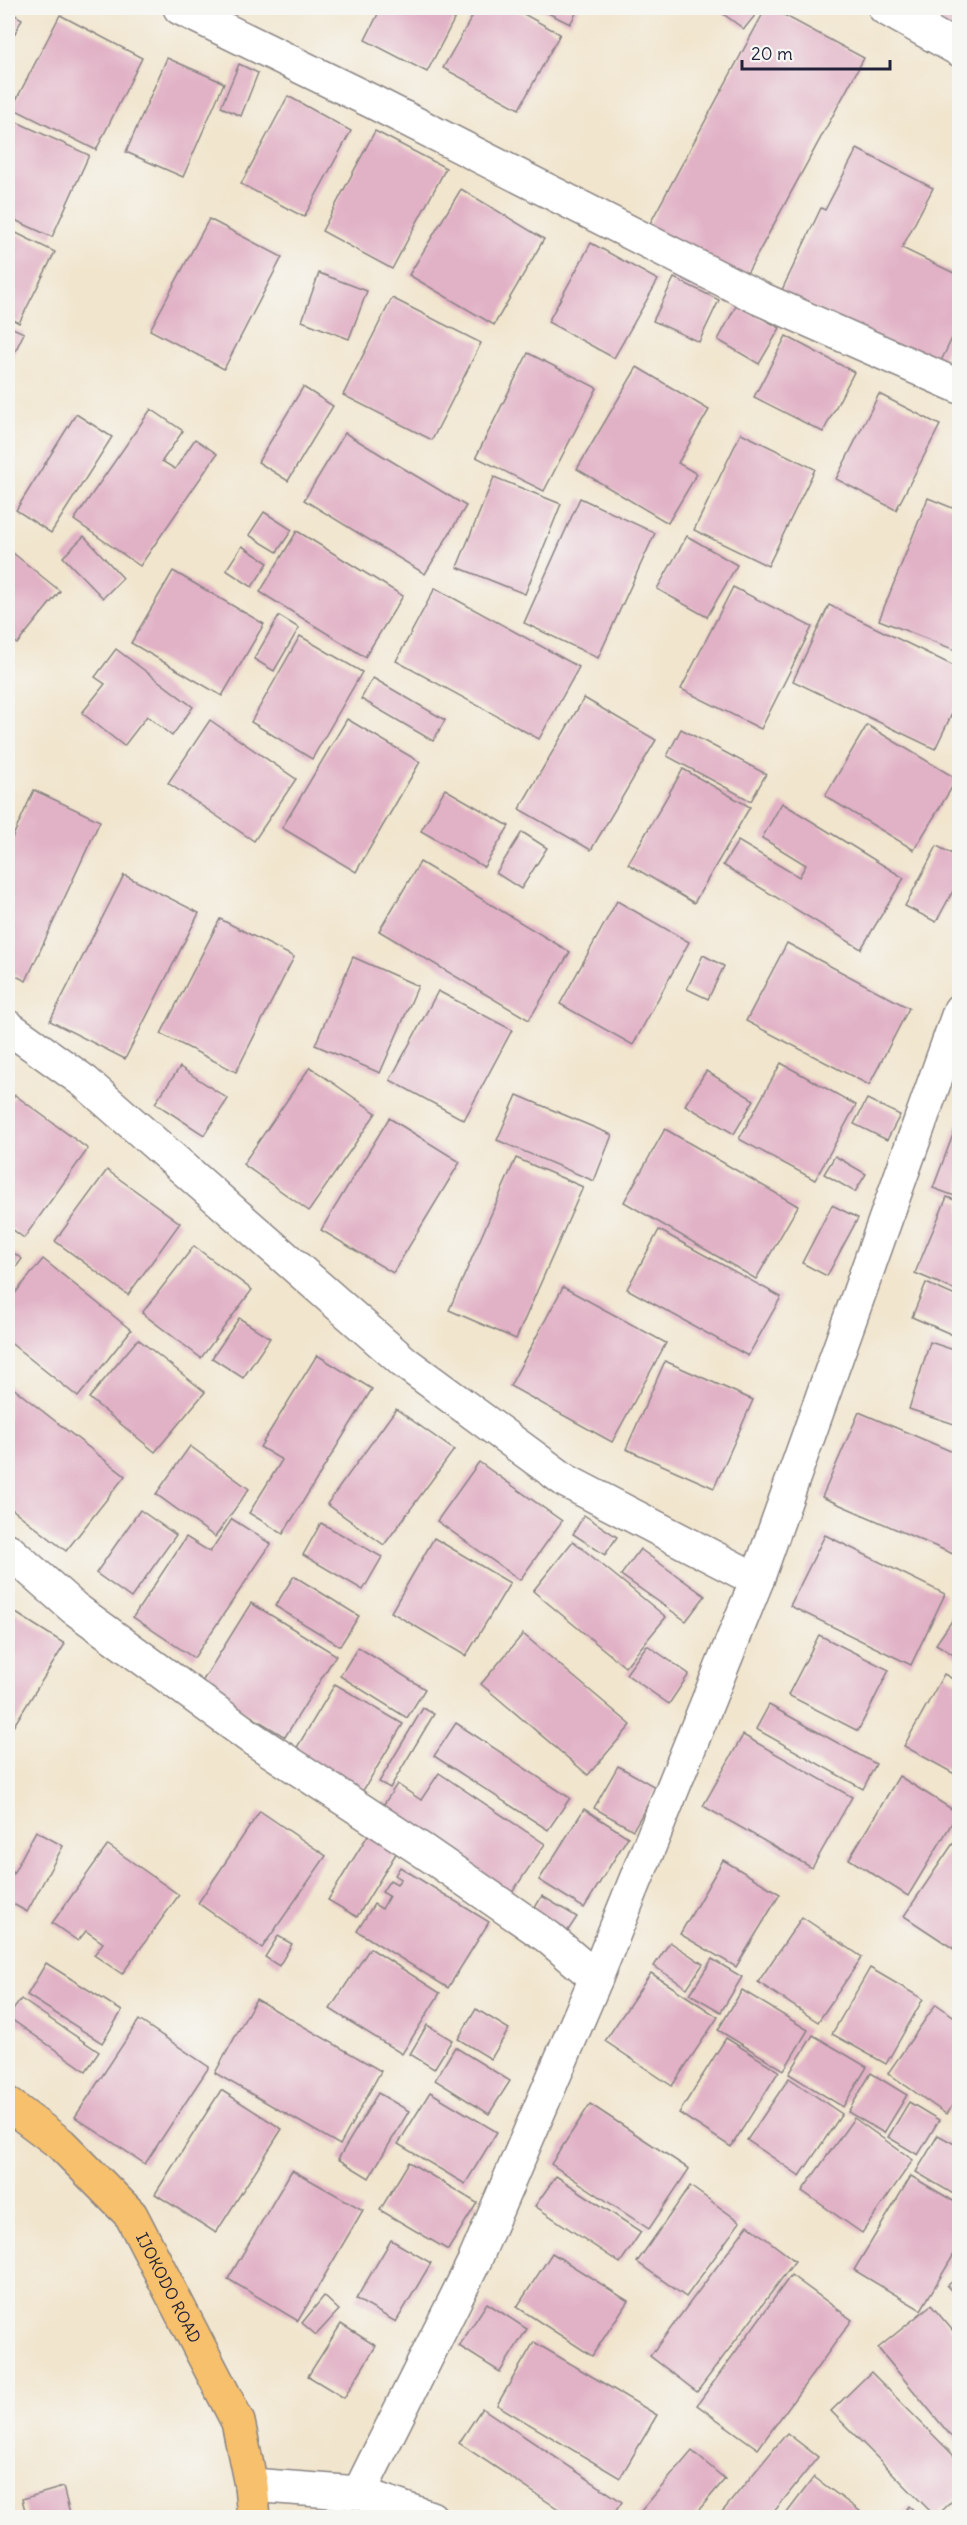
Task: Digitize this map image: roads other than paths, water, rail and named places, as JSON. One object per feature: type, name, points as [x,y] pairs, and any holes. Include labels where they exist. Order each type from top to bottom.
[{"type":"main road","name":"IJOKODO ROAD","points":[[8,2104],[61,2144],[131,2215],[238,2422],[251,2485],[254,2517]]},
{"type":"street","points":[[180,8],[371,100],[759,298],[960,387]]},
{"type":"street","points":[[885,8],[960,50]]},
{"type":"street","points":[[359,2493],[476,2260],[596,1977],[757,1580],[960,1010]]},
{"type":"street","points":[[8,1027],[85,1082],[404,1362],[566,1480],[757,1580]]},
{"type":"street","points":[[8,1550],[74,1608],[234,1725],[538,1930],[596,1977]]},
{"type":"street","points":[[251,2485],[359,2493],[431,2517]]}]
